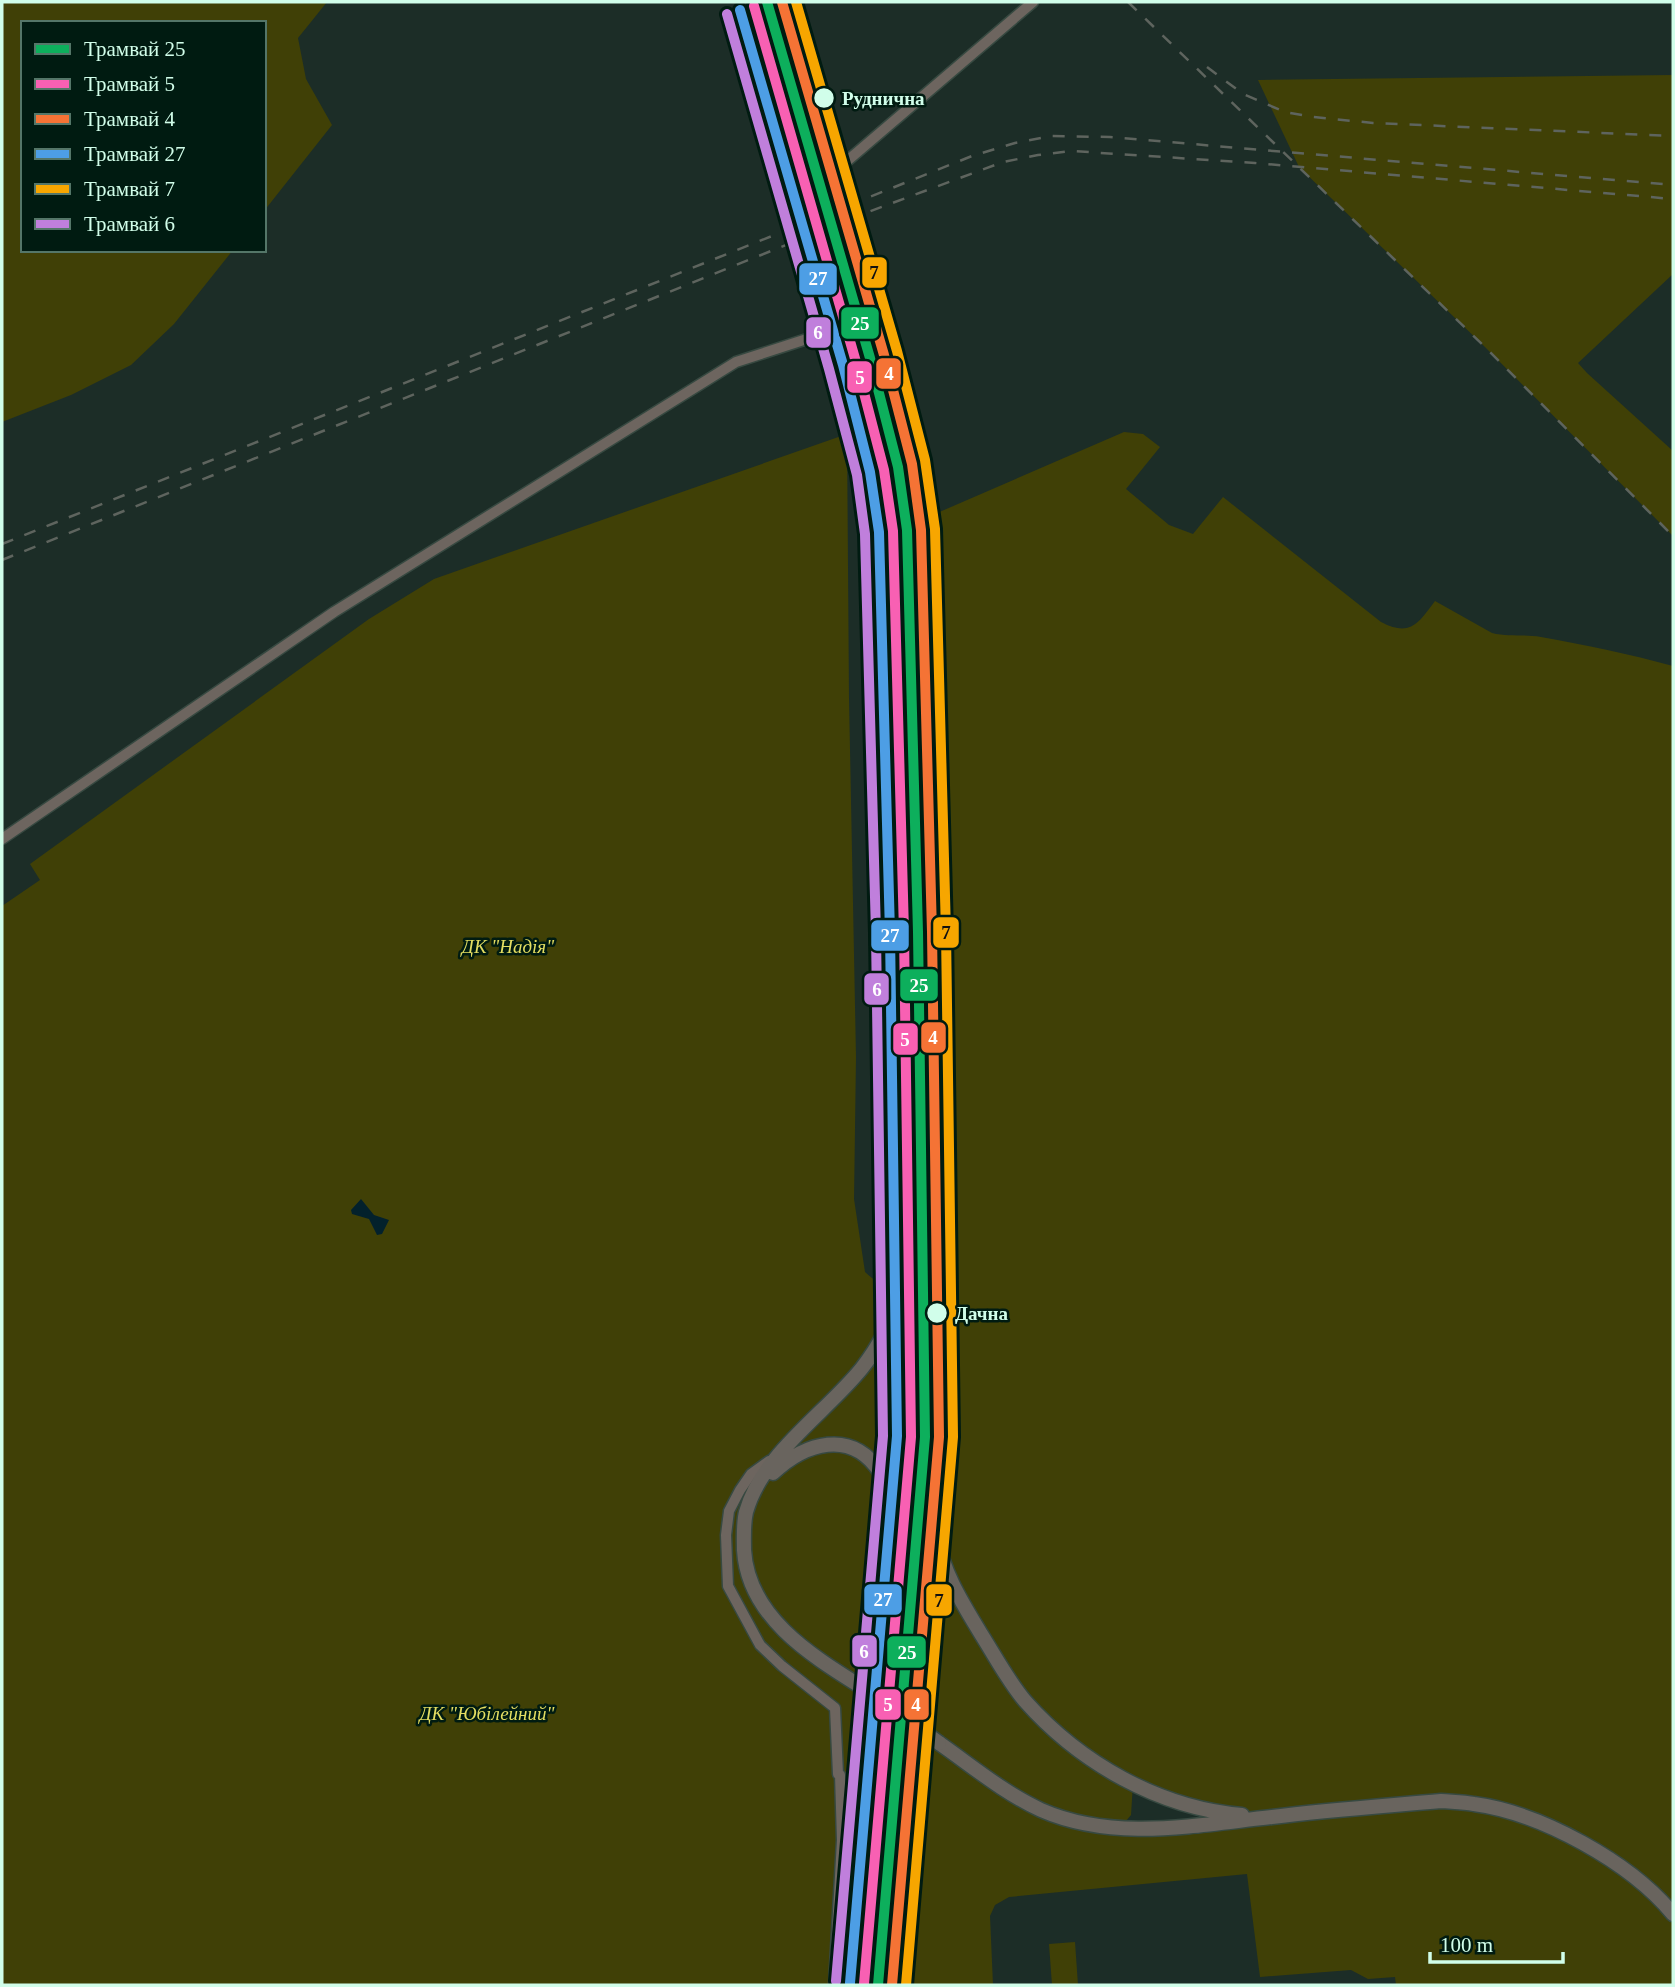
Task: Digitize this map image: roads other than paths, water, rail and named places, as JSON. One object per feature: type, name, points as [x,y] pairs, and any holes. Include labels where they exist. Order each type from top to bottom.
[{"type":"main road","points":[[760,2],[853,324],[890,463],[899,538],[911,899],[909,1076],[903,1167],[905,1462],[876,1811],[874,1910],[868,1985]]},
{"type":"main road","points":[[785,2],[907,425],[919,490],[932,909],[939,1461],[893,1985]]},
{"type":"main road","points":[[904,1290],[883,1340],[861,1369],[782,1451],[750,1501],[745,1518],[745,1560],[750,1579],[760,1601],[790,1636],[994,1783],[1042,1810],[1096,1827],[1119,1829],[1441,1801],[1475,1804],[1515,1814],[1589,1846],[1634,1876],[1673,1914]]},
{"type":"main road","points":[[750,1501],[770,1476],[802,1451],[820,1445],[838,1445],[859,1453],[878,1470],[889,1491],[901,1530]]},
{"type":"main road","points":[[934,1522],[945,1567],[970,1615],[1026,1702],[1065,1741],[1109,1770],[1144,1789],[1170,1799],[1197,1808],[1239,1815],[1271,1816]]},
{"type":"street","points":[[833,173],[1032,2]]},
{"type":"street","points":[[2,839],[334,612],[736,362],[853,324]]},
{"type":"street","points":[[782,1451],[751,1474],[729,1511],[726,1535],[728,1586],[760,1645],[835,1708],[842,1840],[834,1985]]},
{"type":"water","points":[[361,1199],[374,1215],[389,1220],[382,1234],[377,1235],[369,1219],[352,1214],[351,1210]]},
{"type":"railway","points":[[1128,2],[1485,347],[1673,536]]},
{"type":"railway","points":[[1207,67],[1243,94],[1285,112],[1313,117],[1373,123],[1673,136]]},
{"type":"railway","points":[[2,544],[972,156],[1015,143],[1051,136],[1110,137],[1673,185]]},
{"type":"railway","points":[[2,560],[868,212],[1003,162],[1072,151],[1255,163],[1673,199]]},
{"type":"tram line","name":"25","points":[[767,2],[870,358],[898,467],[907,530],[918,932],[925,1437],[878,1985]]},
{"type":"tram line","name":"4","points":[[782,2],[884,355],[912,464],[921,530],[932,932],[939,1437],[892,1985]]},
{"type":"tram line","name":"7","points":[[796,2],[897,351],[925,460],[935,529],[946,932],[953,1437],[906,1985]]},
{"type":"tram line","name":"5","points":[[754,6],[856,362],[884,470],[893,531],[904,932],[911,1437],[864,1984]]},
{"type":"tram line","name":"27","points":[[740,10],[843,365],[870,472],[879,532],[890,933],[897,1436],[850,1983]]},
{"type":"tram line","name":"6","points":[[727,14],[829,369],[857,475],[865,534],[876,933],[883,1436],[836,1981]]},
{"type":"place","name":"Руднична","points":[[824,98]]},
{"type":"place","name":"Дачна","points":[[937,1313]]},
{"type":"park label","name":"ДК \"Надія\"","points":[[508,946]]},
{"type":"park label","name":"ДК \"Юбілейний\"","points":[[487,1713]]}]
